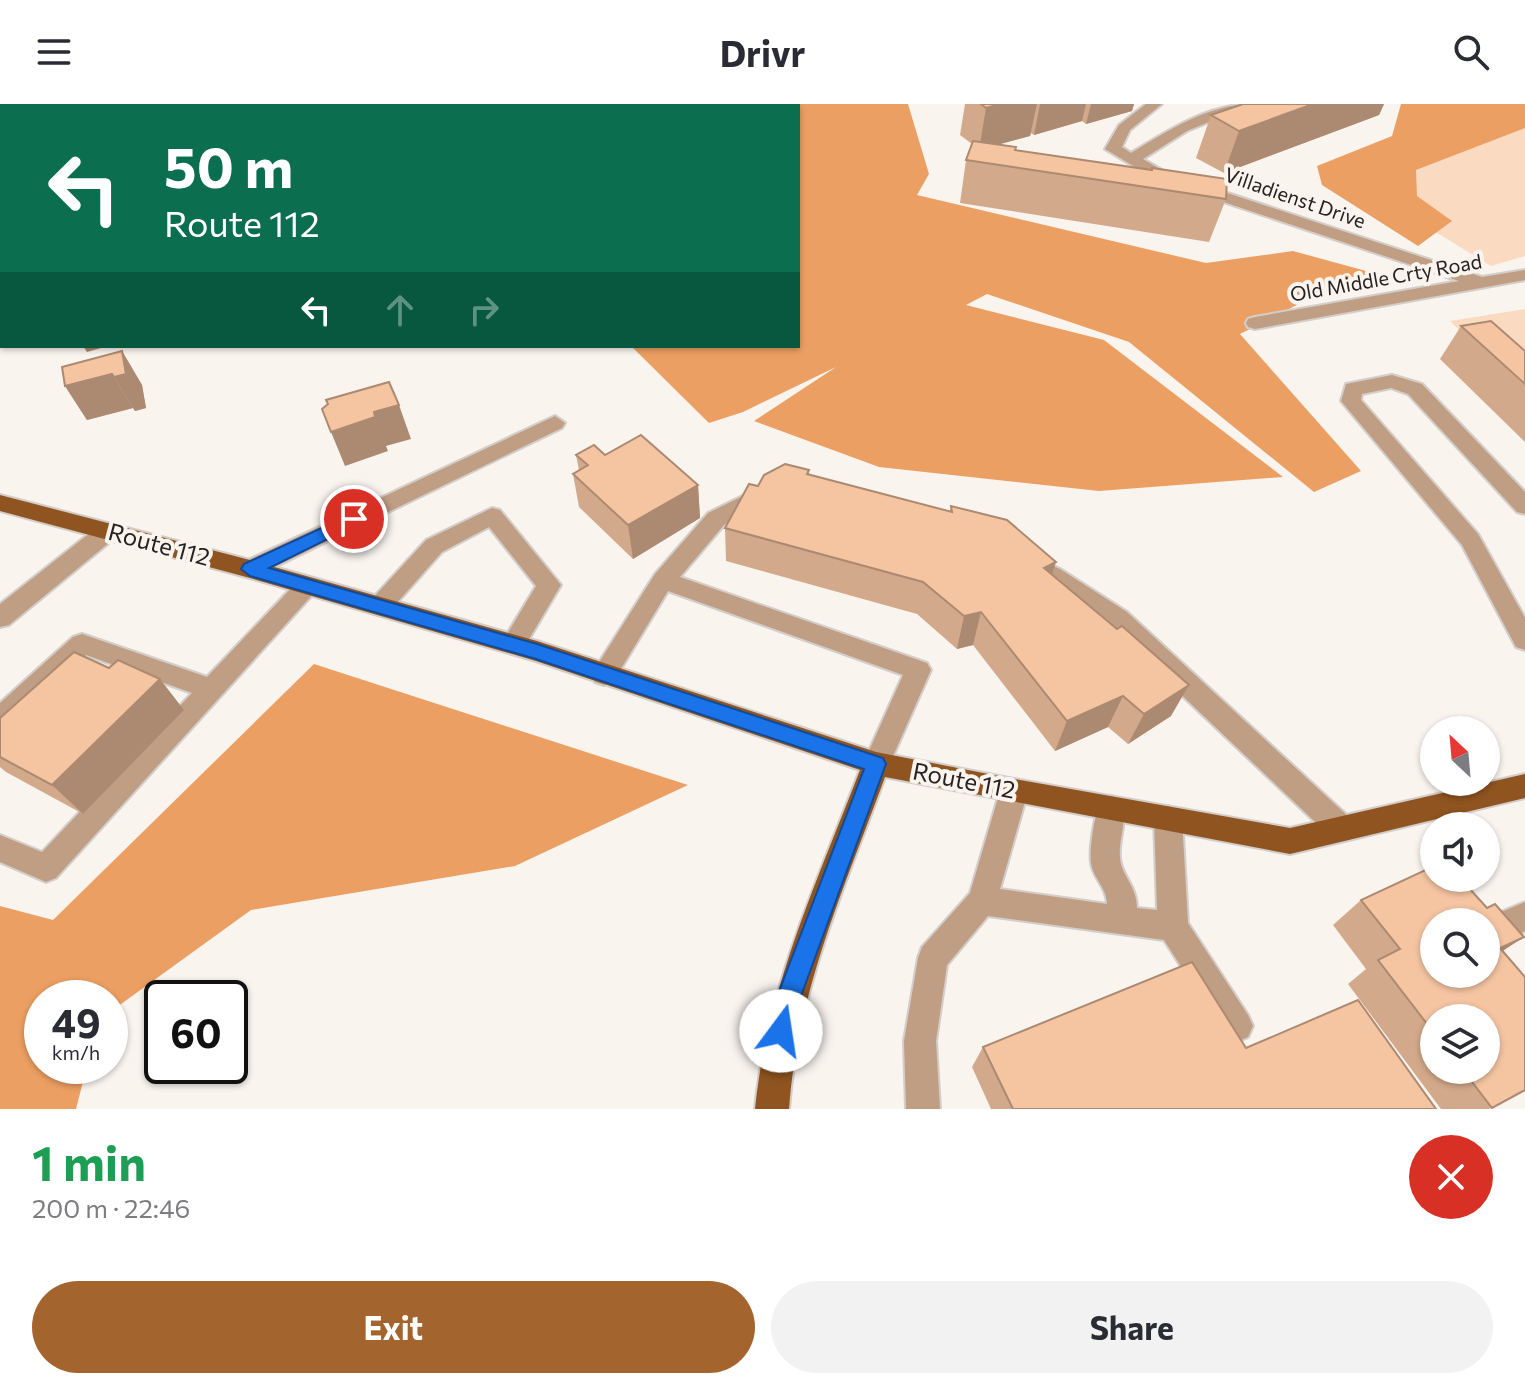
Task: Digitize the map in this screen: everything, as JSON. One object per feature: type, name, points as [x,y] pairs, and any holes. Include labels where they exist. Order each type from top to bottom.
[{"type":"main road","name":"Route 112","points":[[0,502],[513,644],[876,764],[1014,791],[1290,841],[1525,786]]},
{"type":"main road","points":[[772,1109],[776,1056],[785,1007],[876,764]]},
{"type":"street","points":[[1155,104],[1124,128],[1113,149],[1131,160],[1182,128],[1246,104]]},
{"type":"street","name":"Villadienst Drive","points":[[1131,160],[1161,176],[1482,283]]},
{"type":"street","name":"Old Middle Crty Road","points":[[1255,323],[1525,275]]},
{"type":"street","points":[[1525,506],[1415,389],[1392,381],[1353,389],[1351,401],[1470,540],[1525,640]]},
{"type":"street","points":[[250,569],[555,423]]},
{"type":"street","points":[[604,675],[663,580],[716,519],[762,492],[792,500]]},
{"type":"street","points":[[380,606],[434,546],[492,516],[549,585],[513,644]]},
{"type":"street","points":[[0,618],[108,531]]},
{"type":"street","points":[[1013,557],[1052,575],[1118,619],[1341,828]]},
{"type":"street","points":[[663,580],[918,670],[876,764]]},
{"type":"street","points":[[0,848],[46,868],[307,586]]},
{"type":"street","points":[[0,719],[82,644],[214,690]]},
{"type":"street","points":[[923,1109],[920,1041],[933,958],[982,901],[1014,791]]},
{"type":"street","points":[[1111,808],[1105,863],[1122,893],[1122,920]]},
{"type":"street","points":[[1168,819],[1173,927],[1237,1026]]},
{"type":"street","points":[[982,901],[1173,927]]},
{"type":"street","points":[[1500,927],[1525,916]]},
{"type":"shaded area","points":[[800,104],[908,104],[929,174],[917,195],[1206,263],[1293,251],[1377,274],[1336,285],[1240,334],[1361,471],[1314,492],[1129,342],[987,294],[966,305],[1104,340],[1283,477],[1099,491],[879,467],[754,421],[836,367],[743,412],[709,423],[633,348],[800,348]]},
{"type":"shaded area","points":[[1401,104],[1525,104],[1525,128],[1416,170],[1417,196],[1452,221],[1418,246],[1322,185],[1317,166],[1392,136]]},
{"type":"shaded area","points":[[1525,127],[1525,256],[1491,266],[1411,217],[1350,185]]},
{"type":"shaded area","points":[[1525,309],[1525,365],[1499,369],[1450,321]]},
{"type":"shaded area","points":[[314,664],[688,785],[515,866],[251,910],[154,980],[144,980],[144,987],[128,999],[128,980],[24,980],[24,1084],[82,1084],[76,1109],[0,1109],[0,906],[53,920]]},
{"type":"building","points":[[1243,104],[1313,104],[1239,131],[1211,115]]},
{"type":"building","points":[[973,141],[1016,147],[1015,150],[1227,179],[1226,199],[966,160]]},
{"type":"building","points":[[1491,321],[1525,351],[1525,384],[1461,326]]},
{"type":"building","points":[[122,351],[126,374],[114,377],[112,374],[65,386],[62,367]]},
{"type":"building","points":[[389,382],[399,405],[374,412],[375,417],[331,432],[322,409],[328,404],[326,400]]},
{"type":"building","points":[[641,435],[698,485],[628,525],[573,474],[588,465],[576,455],[594,445],[605,455]]},
{"type":"building","points":[[785,464],[809,470],[807,474],[952,512],[951,506],[1007,520],[1056,562],[1044,568],[1117,629],[1122,626],[1189,685],[1144,714],[1123,696],[1067,721],[981,612],[964,616],[923,582],[725,528],[749,484],[758,486],[764,475]]},
{"type":"building","points":[[74,652],[109,668],[118,660],[160,679],[52,785],[0,757],[0,718]]},
{"type":"building","points":[[1420,873],[1420,892],[1473,892],[1487,908],[1420,908],[1420,988],[1500,988],[1500,948],[1525,977],[1525,1090],[1492,1108],[1474,1084],[1500,1084],[1500,1004],[1420,1004],[1420,1015],[1378,960],[1400,949],[1361,900]]},
{"type":"building","points":[[1500,910],[1524,937],[1500,948]]},
{"type":"building","points":[[1192,962],[1246,1048],[1358,1000],[1436,1109],[1013,1109],[983,1047]]},
{"type":"route","points":[[354,519],[250,569],[537,651],[876,764],[785,1007],[781,1031]]}]
